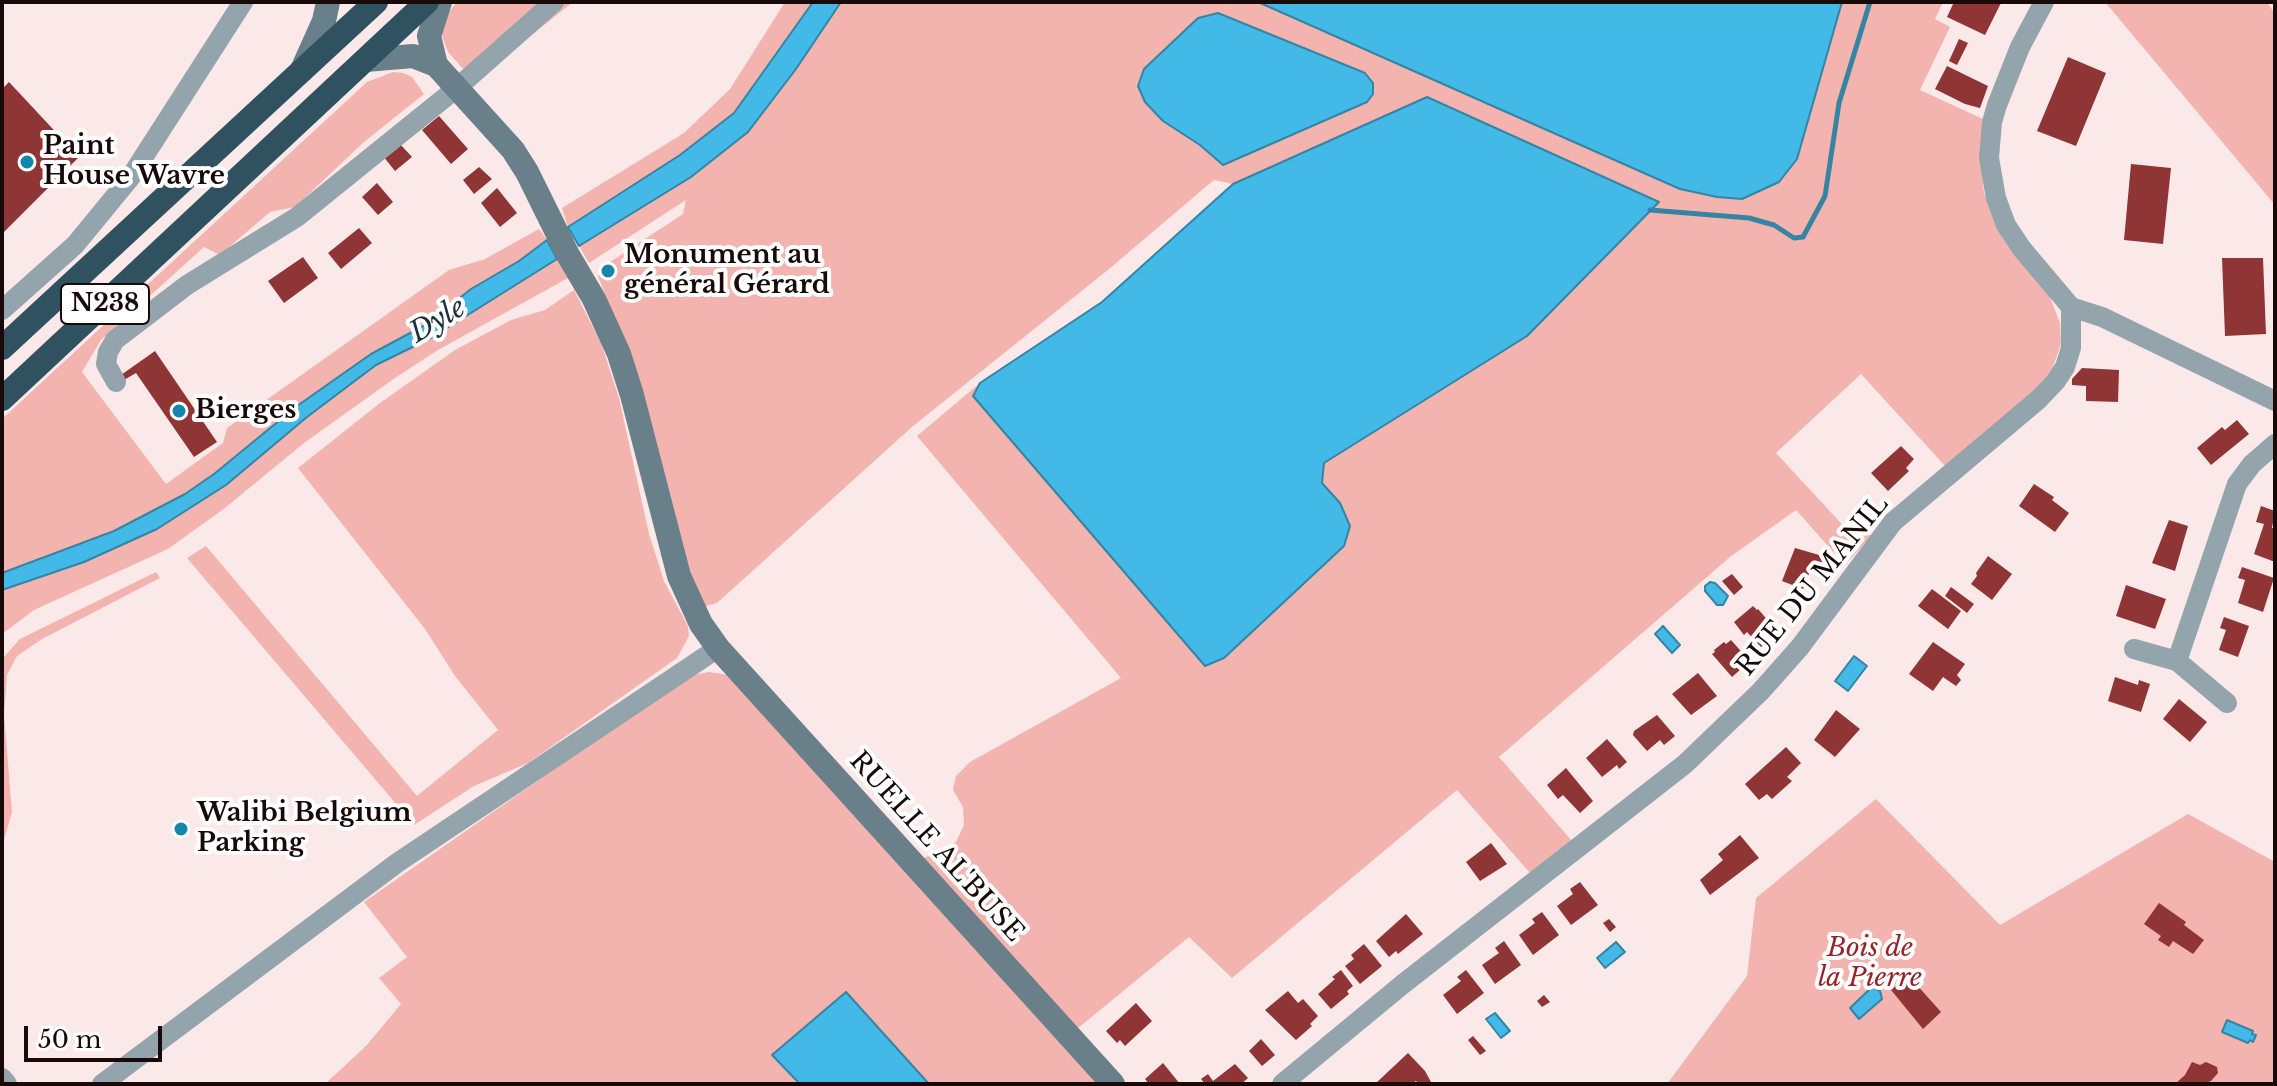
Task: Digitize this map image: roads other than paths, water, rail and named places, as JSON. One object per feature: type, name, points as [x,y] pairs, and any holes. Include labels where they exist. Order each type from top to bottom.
[{"type":"highway","name":"N238","points":[[2,348],[376,2]]},
{"type":"highway","name":"N238","points":[[2,399],[427,2]]},
{"type":"street","points":[[2,310],[75,245],[130,178],[243,2]]},
{"type":"street","points":[[302,70],[324,21],[328,2]]},
{"type":"street","points":[[436,65],[429,36],[440,2]]},
{"type":"street","points":[[116,382],[106,364],[115,340],[187,285],[297,217],[458,87],[554,2]]},
{"type":"street","points":[[2044,2],[2020,47],[1992,122],[1989,158],[1996,198],[2006,225],[2071,307],[2102,317],[2275,401]]},
{"type":"street","points":[[366,60],[413,56],[436,65]]},
{"type":"street","name":"RUELLE AL'BUSE","points":[[436,65],[513,150],[594,299],[619,354],[679,576],[701,624],[718,648],[1113,1084]]},
{"type":"street","name":"RUE DU MANIL","points":[[1282,1084],[1403,984],[1674,773],[1725,728],[1800,647],[1893,522],[2047,392],[2068,358],[2072,340],[2071,307]]},
{"type":"street","points":[[2177,661],[2237,484],[2252,464],[2275,444]]},
{"type":"street","points":[[102,1084],[397,863],[718,648]]},
{"type":"street","points":[[2134,649],[2177,661],[2227,703]]},
{"type":"street","points":[[2,1078],[7,1084]]},
{"type":"water","points":[[813,2],[841,2],[748,132],[691,177],[579,246],[568,227],[680,155],[734,113]]},
{"type":"water","points":[[1258,2],[1842,2],[1797,159],[1779,182],[1742,199],[1680,189]]},
{"type":"water","points":[[1218,13],[1365,73],[1373,83],[1373,94],[1367,102],[1223,165],[1200,145],[1163,121],[1145,102],[1138,86],[1144,69],[1198,18]]},
{"type":"water","points":[[1427,97],[1659,202],[1527,336],[1324,463],[1322,483],[1340,503],[1350,526],[1344,546],[1224,658],[1205,666],[973,396],[980,383],[1102,302],[1233,184]]},
{"type":"water","name":"Dyle","points":[[547,240],[557,259],[431,338],[376,365],[307,417],[226,485],[157,529],[84,562],[2,590],[2,573],[114,531],[185,494],[297,406],[371,354],[425,325],[471,289],[519,261]]},
{"type":"water","points":[[1710,582],[1728,596],[1723,605],[1717,605],[1705,591],[1705,586]]},
{"type":"water","points":[[1663,626],[1680,645],[1672,653],[1655,634]]},
{"type":"water","points":[[1854,656],[1867,666],[1848,691],[1835,681]]},
{"type":"water","points":[[1616,942],[1625,952],[1605,968],[1597,958]]},
{"type":"water","points":[[1872,987],[1880,991],[1882,999],[1859,1019],[1850,1008]]},
{"type":"water","points":[[846,992],[929,1084],[800,1084],[772,1055]]},
{"type":"water","points":[[1495,1013],[1510,1031],[1501,1038],[1486,1019]]},
{"type":"water","points":[[2227,1020],[2253,1031],[2252,1034],[2256,1035],[2253,1042],[2250,1040],[2248,1043],[2222,1032]]},
{"type":"waterway","points":[[1650,210],[1749,218],[1774,225],[1794,238],[1803,237],[1825,196],[1839,103],[1870,2]]},
{"type":"place","name":"Paint House Wavre","points":[[27,162]]},
{"type":"place","name":"Monument au général Gérard","points":[[608,271]]},
{"type":"place","name":"Bierges","points":[[179,411]]},
{"type":"place","name":"Walibi Belgium Parking","points":[[181,829]]},
{"type":"park label","name":"Bois de la Pierre","points":[[1870,964]]}]
